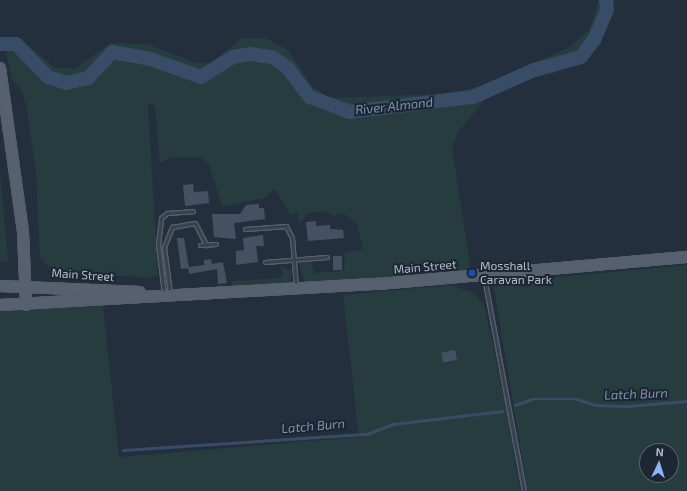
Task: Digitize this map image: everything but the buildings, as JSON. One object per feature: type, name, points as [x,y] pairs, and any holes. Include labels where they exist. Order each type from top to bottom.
[{"type":"main road","points":[[0,68],[14,150],[27,284],[26,300]]},
{"type":"main road","name":"Main Street","points":[[0,304],[26,300],[60,302],[167,294],[296,289],[484,275],[687,257]]},
{"type":"main road","name":"Main Street","points":[[0,286],[27,284],[167,294]]},
{"type":"lane","points":[[167,294],[158,244],[160,218],[167,213],[193,211]]},
{"type":"lane","points":[[167,294],[164,247],[172,227],[195,223],[206,245]]},
{"type":"lane","points":[[245,229],[286,226],[290,231],[296,289]]},
{"type":"lane","points":[[200,245],[216,244]]},
{"type":"lane","points":[[265,262],[294,262],[327,257]]},
{"type":"lane","points":[[484,275],[524,491]]},
{"type":"green space","points":[[599,0],[614,0],[600,46],[585,60],[555,73],[518,81],[485,99],[457,134],[452,149],[471,270],[305,285],[299,263],[311,261],[314,273],[344,271],[345,253],[363,249],[357,223],[343,213],[333,216],[325,211],[308,213],[299,224],[297,212],[291,215],[275,189],[265,198],[222,206],[209,165],[201,157],[170,158],[160,163],[155,105],[148,105],[158,275],[149,278],[72,272],[48,266],[40,259],[36,173],[27,109],[21,89],[12,79],[3,38],[21,39],[54,67],[74,69],[111,43],[147,44],[197,63],[212,62],[242,38],[265,38],[288,50],[313,87],[330,98],[443,94],[479,87],[568,48],[589,30]]},
{"type":"green space","points":[[0,172],[8,261],[0,262]]},
{"type":"green space","points":[[280,265],[292,271],[290,284],[231,286],[232,281],[280,278],[283,274]]},
{"type":"green space","points":[[687,265],[687,491],[528,491],[493,283]]},
{"type":"green space","points":[[450,285],[474,293],[484,305],[507,411],[520,491],[0,491],[0,309],[103,306],[119,457],[359,437],[343,295]]},
{"type":"waterway","name":"River Almond","points":[[0,44],[16,44],[48,77],[66,83],[88,78],[112,52],[150,59],[201,77],[233,57],[250,54],[272,57],[287,67],[310,97],[350,112],[473,97],[534,70],[581,57],[595,38],[607,10],[606,0]]},
{"type":"waterway","name":"Latch Burn","points":[[515,405],[532,399],[577,399],[595,405],[628,406],[687,401]]},
{"type":"waterway","name":"Latch Burn","points":[[123,450],[367,434],[393,424],[502,411]]},
{"type":"place","name":"Mosshall Caravan Park","points":[[472,273]]}]
